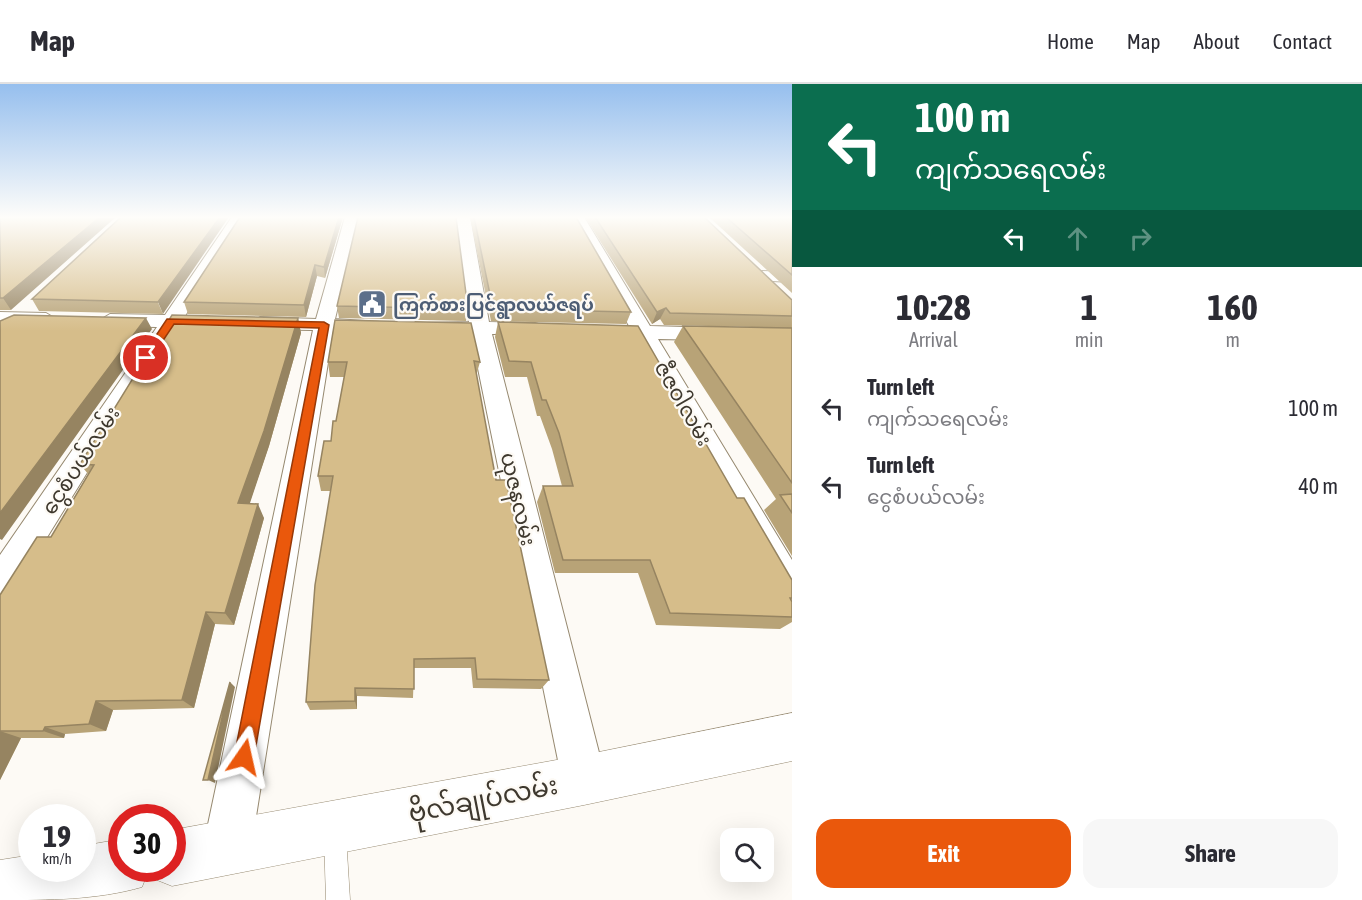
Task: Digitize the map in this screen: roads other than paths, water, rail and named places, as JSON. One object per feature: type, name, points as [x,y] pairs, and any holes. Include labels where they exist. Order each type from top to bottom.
[{"type":"street","name":"ငွေစံပယ်လမ်း","points":[[0,583],[214,255]]},
{"type":"street","points":[[227,848],[324,325],[342,255]]},
{"type":"street","name":"ယုဇနလမ်း","points":[[469,255],[480,328],[584,780]]},
{"type":"street","name":"ဇီဇဝါလမ်း","points":[[599,255],[792,590]]},
{"type":"street","points":[[745,261],[776,291]]},
{"type":"street","points":[[761,276],[792,277]]},
{"type":"street","points":[[0,334],[9,318],[34,303]]},
{"type":"street","points":[[9,318],[65,319]]},
{"type":"street","points":[[88,319],[396,326]]},
{"type":"street","points":[[420,327],[550,330]]},
{"type":"street","points":[[585,331],[792,336]]},
{"type":"street","name":"ဗိုလ်ချုပ်လမ်း","points":[[186,855],[584,780],[792,737]]},
{"type":"street","points":[[0,889],[108,870]]},
{"type":"lane","points":[[334,827],[338,900]]},
{"type":"place","name":"ကြက်စားပြင်ရွာလယ်ဇရပ်","points":[[372,304]]}]
